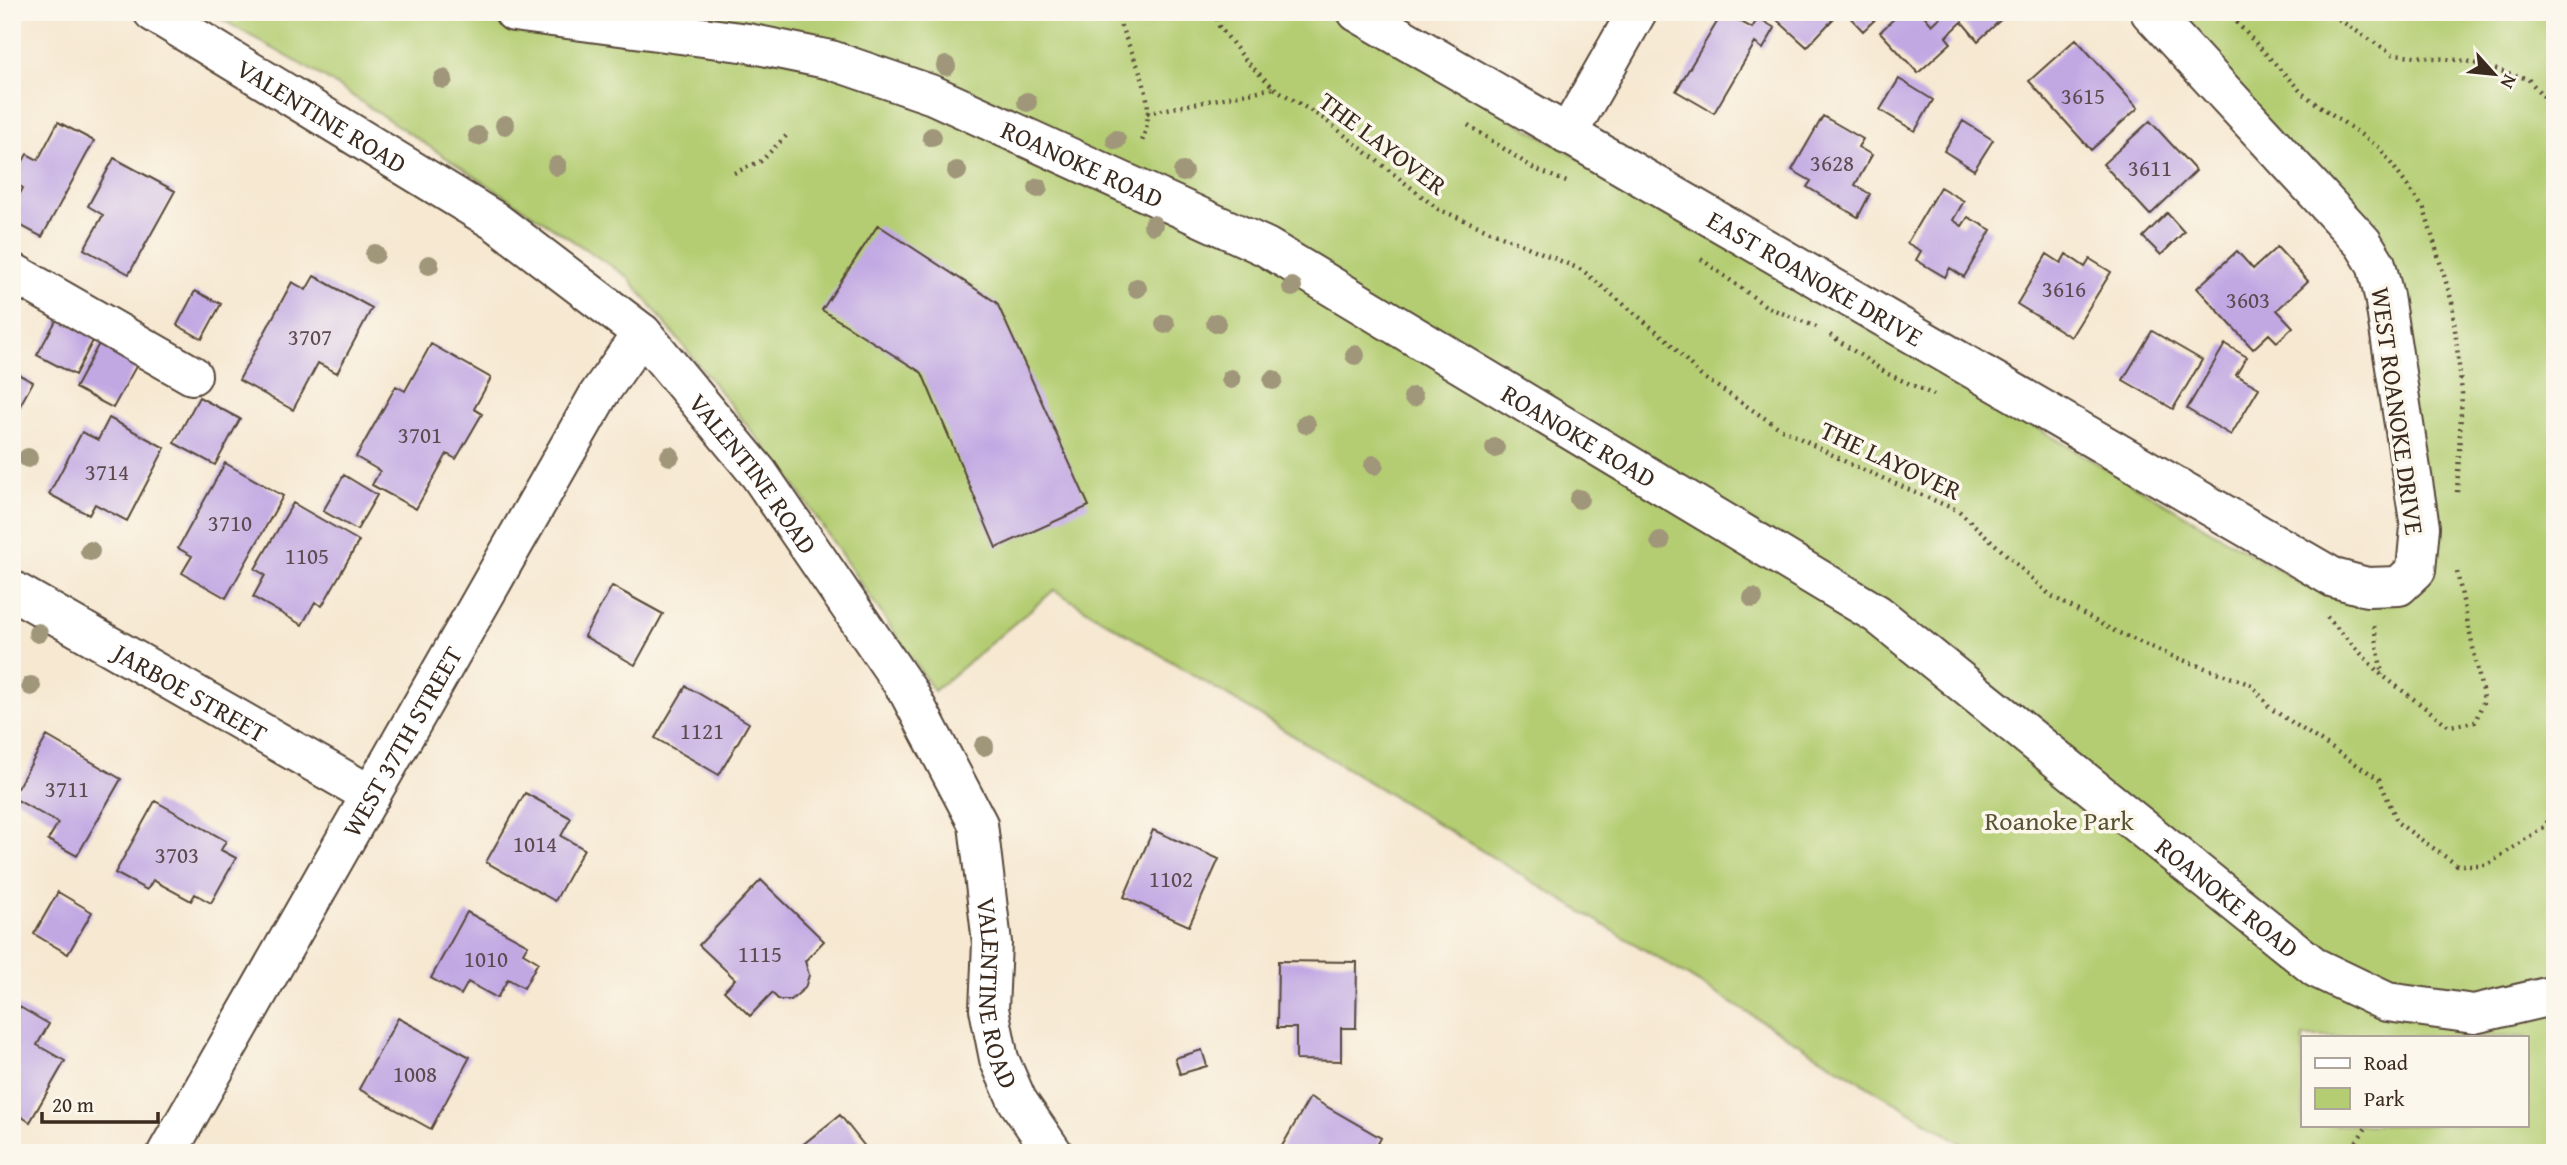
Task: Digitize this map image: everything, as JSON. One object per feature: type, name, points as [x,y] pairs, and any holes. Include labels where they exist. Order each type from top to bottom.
[{"type":"street","name":"VALENTINE ROAD","points":[[153,12],[495,221],[642,332],[759,474],[909,693],[978,824],[992,943],[989,1009],[999,1059],[1017,1100],[1053,1153]]},
{"type":"street","name":"ROANOKE ROAD","points":[[514,12],[748,43],[831,61],[933,95],[1266,247],[1877,614],[2316,968],[2386,1002],[2474,1014],[2555,995]]},
{"type":"street","name":"EAST ROANOKE DRIVE","points":[[1357,12],[2274,543]]},
{"type":"street","points":[[1567,135],[1637,12]]},
{"type":"street","name":"WEST ROANOKE DRIVE","points":[[2150,12],[2363,243],[2376,264],[2384,296],[2420,527],[2416,570],[2399,586],[2367,587],[2334,578],[2274,543]]},
{"type":"street","points":[[12,272],[192,375]]},
{"type":"street","name":"WEST 37TH STREET","points":[[167,1153],[599,394],[642,332]]},
{"type":"street","name":"JARBOE STREET","points":[[12,590],[371,794]]},
{"type":"path","points":[[1116,12],[1132,55],[1144,75],[1147,113],[1142,141]]},
{"type":"path","name":"THE LAYOVER","points":[[1215,12],[1219,26],[1248,62],[1274,88],[1324,119],[1438,209],[1582,271],[1667,340],[1700,375],[1778,427],[1852,466],[1959,511],[2050,595],[2110,629],[2172,656],[2252,685],[2270,708],[2379,779],[2398,823],[2457,865],[2487,865],[2544,827],[2555,810]]},
{"type":"path","points":[[2327,12],[2392,54],[2467,61],[2528,79],[2555,109]]},
{"type":"path","points":[[1147,113],[1274,88]]},
{"type":"path","points":[[734,173],[761,161],[786,135]]},
{"type":"path","points":[[2417,550],[2453,553],[2484,701],[2475,722],[2449,726]]},
{"type":"path","points":[[2367,587],[2382,675]]},
{"type":"path","points":[[2348,1153],[2367,1126]]},
{"type":"green space","name":"Roanoke Park","points":[[209,12],[365,12],[384,15],[385,12],[1330,12],[2299,582],[2356,600],[2413,593],[2395,287],[2168,12],[2555,12],[2555,1153],[1978,1153],[1054,590],[934,691],[791,480],[628,277],[325,78]]},
{"type":"building","points":[[1723,12],[1752,28],[1758,18],[1775,28],[1763,49],[1755,43],[1714,113],[1676,91]]},
{"type":"building","points":[[1784,12],[1830,12],[1835,17],[1807,47],[1777,20]]},
{"type":"building","points":[[1845,12],[1883,12],[1863,31]]},
{"type":"building","points":[[1901,12],[1921,12],[1932,25],[1946,12],[2009,12],[1978,41],[1962,22],[1946,37],[1951,43],[1918,73],[1880,32]]},
{"type":"building","points":[[2076,39],[2138,108],[2091,150],[2029,81]]},
{"type":"building","points":[[1899,79],[1933,100],[1915,131],[1880,110]]},
{"type":"building","points":[[1823,116],[1863,139],[1858,147],[1872,155],[1855,185],[1870,194],[1858,217],[1807,187],[1811,181],[1792,170]]},
{"type":"building","points":[[1963,121],[1993,140],[1974,170],[1944,151]]},
{"type":"building","points":[[2150,121],[2196,171],[2150,215],[2103,164]]},
{"type":"building","points":[[58,122],[94,141],[42,237],[12,221],[12,208],[23,188],[12,181],[27,154],[38,160]]},
{"type":"building","points":[[114,158],[175,191],[129,274],[84,249],[103,215],[88,206]]},
{"type":"building","points":[[1940,187],[1964,201],[1953,220],[1962,226],[1968,217],[1991,230],[1964,277],[1950,268],[1945,277],[1916,260],[1921,251],[1907,243]]},
{"type":"building","points":[[2167,213],[2184,232],[2161,255],[2143,237]]},
{"type":"building","points":[[878,225],[997,303],[1089,506],[996,548],[922,373],[822,310]]},
{"type":"building","points":[[2277,247],[2308,281],[2277,310],[2293,327],[2277,342],[2269,334],[2253,349],[2197,288],[2237,251],[2253,269]]},
{"type":"building","points":[[2047,254],[2061,263],[2066,254],[2085,267],[2090,259],[2111,272],[2071,337],[2017,304]]},
{"type":"building","points":[[314,276],[372,308],[337,373],[318,363],[293,410],[239,380],[292,282],[306,290]]},
{"type":"building","points":[[195,291],[221,304],[202,339],[177,325]]},
{"type":"building","points":[[58,317],[95,337],[75,375],[37,355]]},
{"type":"building","points":[[2152,331],[2202,360],[2173,409],[2123,380]]},
{"type":"building","points":[[101,340],[139,361],[113,408],[75,388]]},
{"type":"building","points":[[431,344],[491,378],[474,409],[482,414],[456,459],[447,454],[416,509],[372,485],[380,471],[356,457],[396,386],[405,391]]},
{"type":"building","points":[[2225,344],[2247,357],[2236,375],[2259,388],[2231,435],[2187,409]]},
{"type":"building","points":[[12,371],[33,382],[12,420]]},
{"type":"building","points":[[199,397],[240,419],[215,465],[174,443]]},
{"type":"building","points":[[109,418],[165,448],[127,521],[95,504],[89,515],[49,494],[82,432],[98,440]]},
{"type":"building","points":[[225,463],[283,496],[226,598],[182,573],[192,556],[178,548]]},
{"type":"building","points":[[344,475],[377,495],[357,530],[323,511]]},
{"type":"building","points":[[293,503],[359,541],[322,606],[315,602],[302,625],[253,597],[265,575],[255,569]]},
{"type":"building","points":[[612,586],[663,614],[635,665],[584,636]]},
{"type":"building","points":[[686,686],[749,723],[719,775],[655,738]]},
{"type":"building","points":[[47,736],[121,779],[77,856],[48,840],[58,823],[12,797]]},
{"type":"building","points":[[525,793],[571,818],[561,836],[584,849],[555,901],[486,862]]},
{"type":"building","points":[[155,801],[226,841],[221,850],[236,858],[211,903],[195,894],[191,901],[153,880],[147,890],[115,873]]},
{"type":"building","points":[[1153,830],[1219,859],[1189,926],[1124,897]]},
{"type":"building","points":[[761,880],[824,941],[805,961],[809,975],[805,988],[791,1000],[779,1000],[772,993],[750,1016],[724,991],[735,979],[699,945]]},
{"type":"building","points":[[58,892],[92,912],[68,954],[34,934]]},
{"type":"building","points":[[467,912],[528,945],[523,953],[538,962],[524,988],[508,979],[497,998],[468,982],[461,995],[431,978]]},
{"type":"building","points":[[1278,961],[1357,962],[1356,1028],[1341,1028],[1341,1061],[1296,1060],[1296,1028],[1277,1028]]},
{"type":"building","points":[[18,1006],[49,1024],[37,1045],[65,1061],[30,1122],[17,1114],[12,1122],[12,1015]]},
{"type":"building","points":[[398,1018],[470,1057],[431,1129],[359,1089]]},
{"type":"building","points":[[1202,1050],[1207,1066],[1180,1074],[1175,1058]]},
{"type":"building","points":[[1310,1097],[1381,1138],[1373,1153],[1278,1153]]},
{"type":"building","points":[[840,1115],[870,1153],[798,1153],[796,1150]]}]
